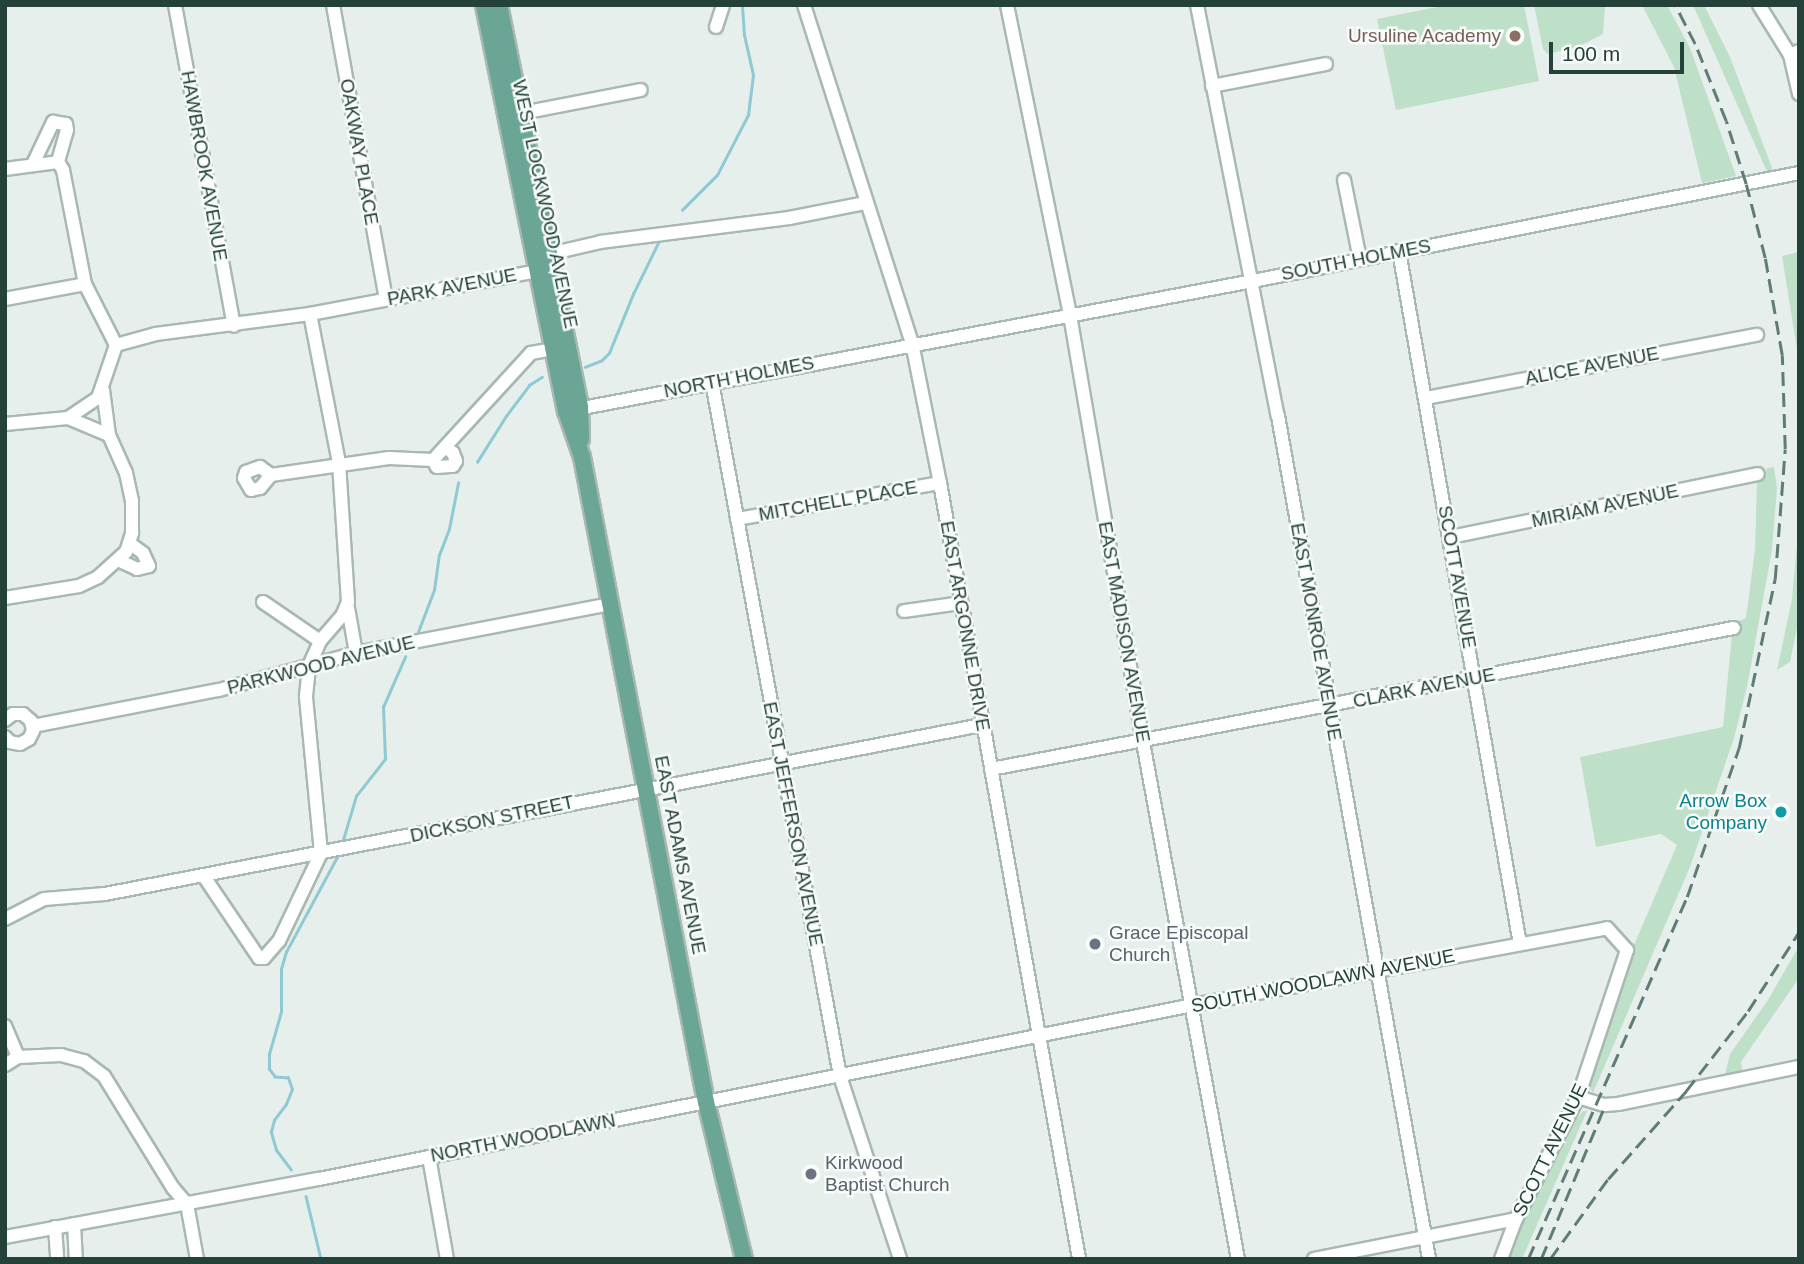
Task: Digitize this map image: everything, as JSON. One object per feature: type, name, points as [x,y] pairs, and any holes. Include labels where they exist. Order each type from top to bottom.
[{"type":"main road","name":"WEST LOCKWOOD AVENUE","points":[[484,5],[553,349],[573,410]]},
{"type":"main road","name":"WEST LOCKWOOD AVENUE","points":[[499,5],[551,260],[573,410]]},
{"type":"main road","name":"EAST ADAMS AVENUE","points":[[573,410],[706,1102],[744,1259]]},
{"type":"street","name":"HAWBROOK AVENUE","points":[[175,5],[234,326]]},
{"type":"street","name":"OAKWAY PLACE","points":[[333,5],[386,299]]},
{"type":"street","points":[[716,27],[723,5]]},
{"type":"street","name":"EAST ARGONNE DRIVE","points":[[804,5],[864,203],[912,343],[940,483],[1079,1259]]},
{"type":"street","name":"EAST MADISON AVENUE","points":[[1007,5],[1070,315],[1143,742],[1238,1259]]},
{"type":"street","name":"EAST MONROE AVENUE","points":[[1198,5],[1252,281],[1429,1259]]},
{"type":"street","points":[[1759,5],[1794,53],[1799,93]]},
{"type":"street","points":[[1212,86],[1326,64]]},
{"type":"street","points":[[505,117],[641,90]]},
{"type":"street","points":[[5,424],[68,418],[99,398],[116,345],[85,284],[63,170],[58,162],[67,130],[66,124],[60,122],[51,125],[33,164]]},
{"type":"street","points":[[5,169],[58,162]]},
{"type":"street","name":"SOUTH HOLMES","points":[[912,343],[1252,281],[1799,173]]},
{"type":"street","points":[[1344,180],[1360,259]]},
{"type":"street","name":"PARK AVENUE","points":[[116,345],[156,334],[234,326],[310,314],[537,271],[562,251],[600,242],[776,220],[864,203]]},
{"type":"street","name":"SCOTT AVENUE","points":[[1399,251],[1520,944]]},
{"type":"street","points":[[5,299],[85,284]]},
{"type":"street","points":[[310,314],[339,463],[348,608],[356,653]]},
{"type":"street","name":"ALICE AVENUE","points":[[1426,398],[1757,335]]},
{"type":"street","name":"NORTH HOLMES","points":[[573,410],[912,343]]},
{"type":"street","points":[[271,475],[388,458],[433,460],[531,354],[553,349]]},
{"type":"street","name":"EAST JEFFERSON AVENUE","points":[[712,382],[840,1076],[900,1259]]},
{"type":"street","points":[[5,598],[79,586],[98,577],[126,552],[132,533],[132,501],[126,473],[109,435],[103,390]]},
{"type":"street","points":[[68,418],[109,435]]},
{"type":"street","points":[[433,460],[437,467],[453,466],[456,461],[453,453],[445,447]]},
{"type":"street","name":"MIRIAM AVENUE","points":[[1451,537],[1758,474]]},
{"type":"street","name":"MITCHELL PLACE","points":[[737,519],[940,483]]},
{"type":"street","points":[[118,560],[137,569],[149,566],[143,552],[129,543]]},
{"type":"street","points":[[263,602],[320,641]]},
{"type":"street","points":[[904,611],[961,603]]},
{"type":"street","name":"PARKWOOD AVENUE","points":[[33,726],[219,690],[356,653],[610,604]]},
{"type":"street","points":[[203,875],[259,958],[264,958],[273,948],[333,851],[306,696],[309,666],[320,641],[348,608]]},
{"type":"street","name":"CLARK AVENUE","points":[[991,769],[1329,707],[1734,628]]},
{"type":"street","name":"PARKWOOD AVENUE","points":[[5,720],[18,713],[28,717],[33,726],[32,735],[25,742],[15,744],[5,737]]},
{"type":"street","name":"DICKSON STREET","points":[[5,919],[44,899],[105,894],[982,725]]},
{"type":"street","name":"SCOTT AVENUE","points":[[1501,1259],[1516,1219],[1578,1097],[1627,950],[1606,928]]},
{"type":"street","name":"SOUTH WOODLAWN AVENUE","points":[[1040,1037],[1193,1005],[1606,928]]},
{"type":"street","points":[[5,1027],[18,1058]]},
{"type":"street","name":"NORTH WOODLAWN","points":[[5,1237],[187,1204],[1040,1037]]},
{"type":"street","points":[[5,1065],[18,1058],[61,1055],[84,1061],[104,1076],[173,1188],[187,1204],[197,1259]]},
{"type":"street","points":[[1578,1097],[1605,1105],[1618,1104],[1799,1067]]},
{"type":"street","points":[[429,1157],[447,1259]]},
{"type":"street","points":[[1314,1259],[1516,1219]]},
{"type":"street","points":[[75,1224],[76,1259]]},
{"type":"street","points":[[55,1227],[57,1259]]},
{"type":"green space","points":[[1447,5],[1524,5],[1539,81],[1396,110],[1377,19]]},
{"type":"green space","points":[[1534,5],[1605,5],[1603,34],[1578,47],[1548,54],[1543,49]]},
{"type":"green space","points":[[1642,5],[1667,5],[1690,48],[1736,176],[1702,183],[1674,67]]},
{"type":"green space","points":[[1693,5],[1704,5],[1730,57],[1774,173],[1768,174]]},
{"type":"green space","points":[[1799,252],[1799,362],[1782,256]]},
{"type":"green space","points":[[1774,467],[1777,488],[1772,550],[1747,687],[1734,738],[1690,867],[1593,1093],[1588,1084],[1612,1009],[1634,945],[1677,845],[1661,834],[1596,847],[1580,757],[1723,727],[1732,634],[1739,632],[1739,621],[1746,618],[1755,549],[1757,482],[1764,477],[1767,468]]},
{"type":"green space","points":[[1799,522],[1799,618],[1790,662],[1777,670],[1792,599]]},
{"type":"green space","points":[[1799,946],[1799,978],[1741,1062],[1743,1074],[1724,1078],[1730,1054],[1768,1000]]},
{"type":"green space","points":[[1583,1111],[1587,1111],[1522,1259],[1507,1259],[1566,1132]]},
{"type":"waterway","points":[[682,210],[717,175],[748,115],[753,75],[744,35],[742,5]]},
{"type":"waterway","points":[[585,367],[602,360],[609,353],[633,294],[660,239]]},
{"type":"waterway","points":[[477,462],[529,385],[542,377]]},
{"type":"waterway","points":[[418,632],[434,590],[439,555],[449,529],[458,483]]},
{"type":"waterway","points":[[342,843],[356,796],[385,759],[383,707],[405,657]]},
{"type":"waterway","points":[[291,1170],[276,1150],[271,1132],[274,1120],[286,1104],[292,1089],[288,1078],[275,1077],[269,1069],[269,1054],[281,1012],[281,969],[286,952],[339,853]]},
{"type":"waterway","points":[[306,1196],[321,1259]]},
{"type":"railway","points":[[1528,1259],[1687,897],[1739,748],[1775,579],[1785,449],[1782,355],[1765,258],[1746,184],[1726,121],[1695,44],[1675,5]]},
{"type":"railway","points":[[1550,1259],[1608,1179],[1686,1091],[1748,1011],[1799,932]]},
{"type":"railway","points":[[1541,1259],[1603,1110]]},
{"type":"place","name":"Ursuline Academy","points":[[1515,36]]},
{"type":"place","name":"Arrow Box Company","points":[[1781,812]]},
{"type":"place","name":"Grace Episcopal Church","points":[[1095,944]]},
{"type":"place","name":"Kirkwood Baptist Church","points":[[811,1174]]}]
